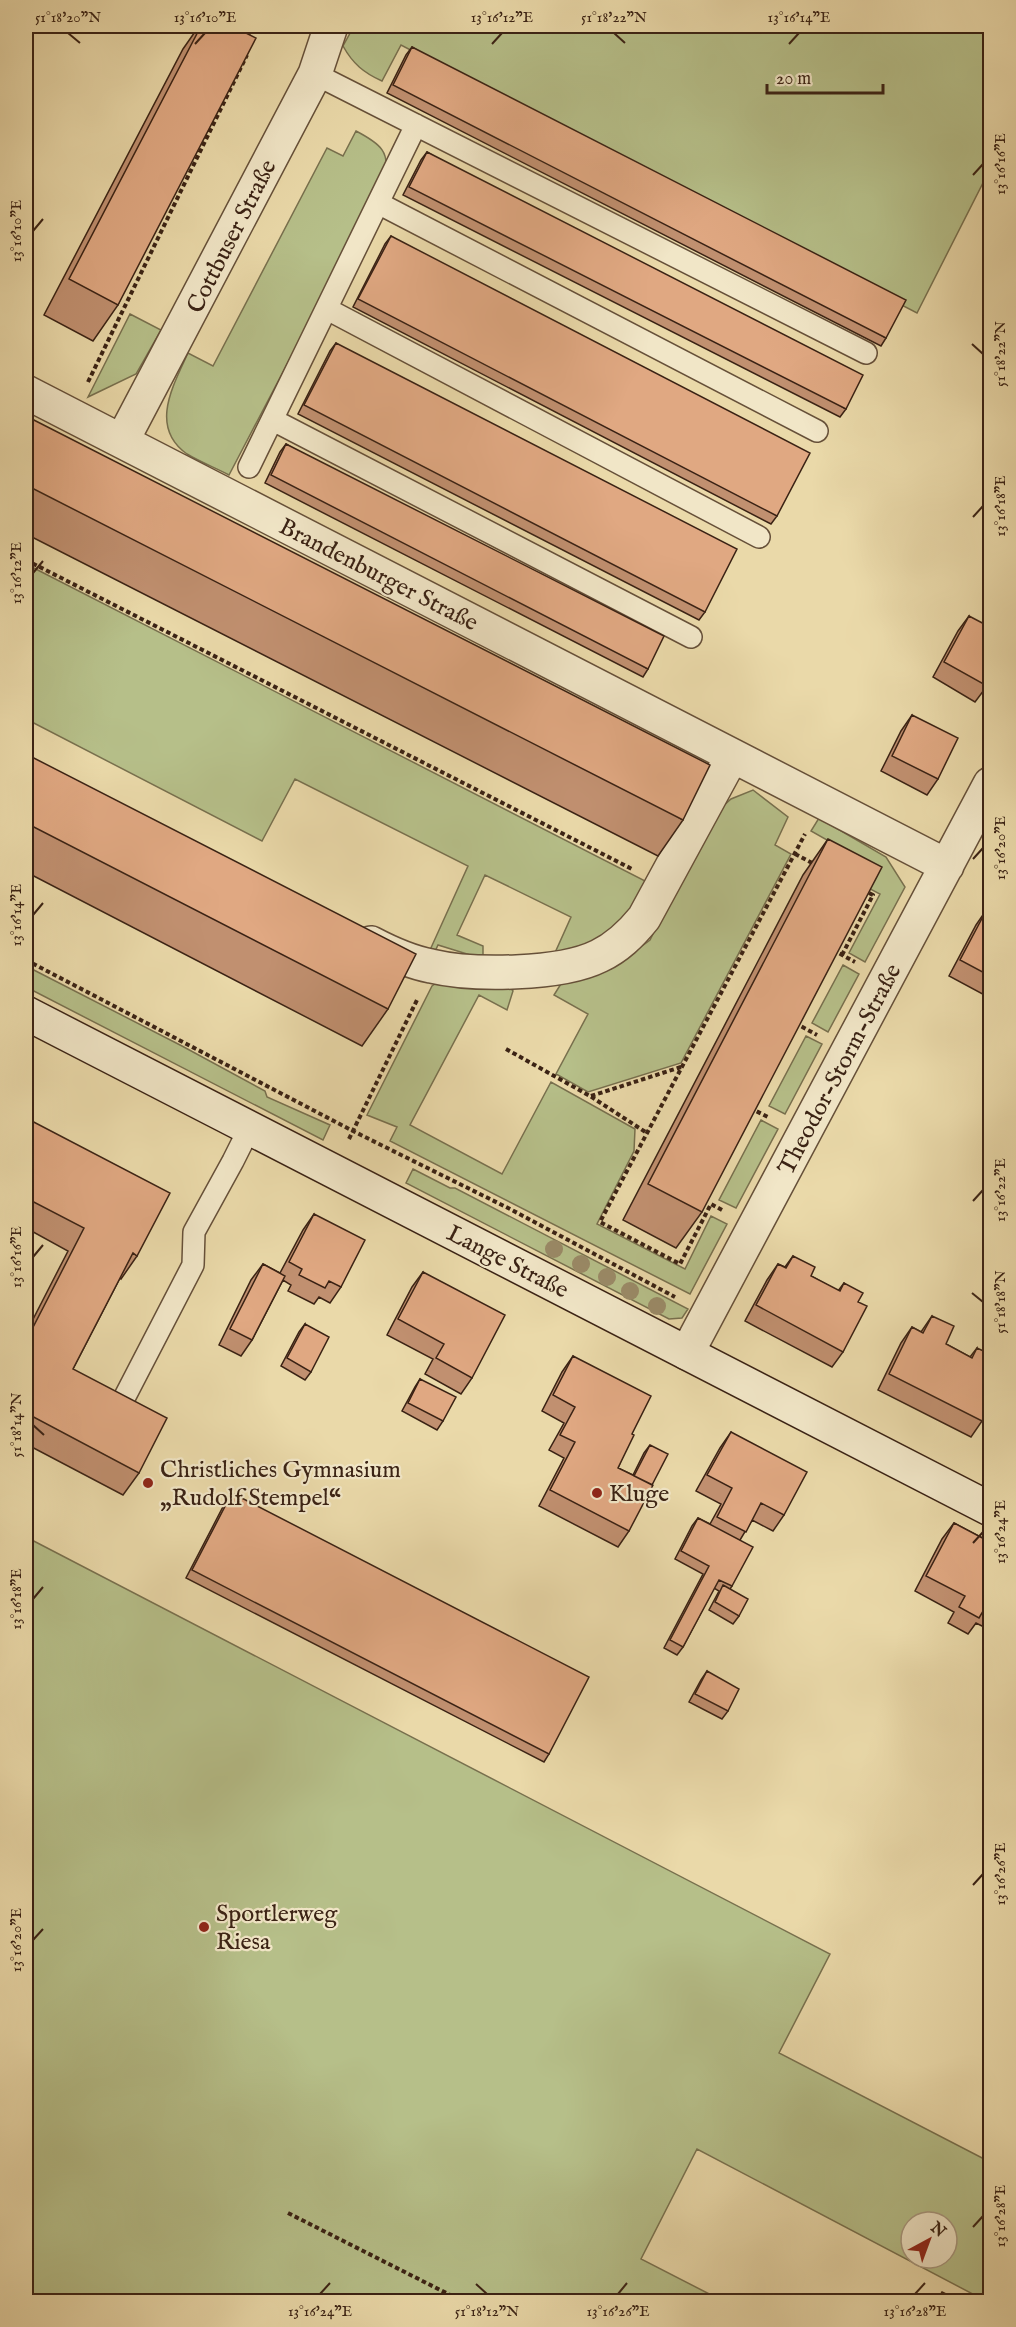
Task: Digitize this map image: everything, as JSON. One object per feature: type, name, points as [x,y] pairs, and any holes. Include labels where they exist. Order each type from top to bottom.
[{"type":"street","name":"Cottbuser Straße","points":[[122,441],[315,74],[331,26]]},
{"type":"street","name":"Brandenburger Straße","points":[[26,392],[947,866]]},
{"type":"street","points":[[346,930],[408,960],[433,967],[508,973],[554,969],[598,957],[627,939],[644,918],[732,756]]},
{"type":"street","name":"Theodor-Storm-Straße","points":[[687,1353],[990,784]]},
{"type":"street","name":"Lange Straße","points":[[26,1013],[990,1509]]},
{"type":"lane","points":[[315,74],[866,353]]},
{"type":"lane","points":[[249,467],[416,125]]},
{"type":"lane","points":[[378,203],[817,431]]},
{"type":"lane","points":[[327,309],[759,537]]},
{"type":"lane","points":[[273,420],[692,638]]},
{"type":"lane","points":[[119,1408],[193,1265],[194,1232],[249,1129]]},
{"type":"path","points":[[247,26],[249,42]]},
{"type":"path","points":[[72,415],[248,51]]},
{"type":"path","points":[[206,124],[213,127]]},
{"type":"path","points":[[167,198],[176,203]]},
{"type":"path","points":[[123,297],[128,301]]},
{"type":"path","points":[[26,560],[663,885]]},
{"type":"path","points":[[711,1204],[680,1264],[600,1222],[821,801]]},
{"type":"path","points":[[795,854],[825,870]]},
{"type":"path","points":[[832,950],[842,955],[873,896],[864,890]]},
{"type":"path","points":[[26,960],[183,1040],[353,1131],[510,1209],[708,1314]]},
{"type":"path","points":[[335,1172],[433,967]]},
{"type":"path","points":[[506,1049],[590,1096],[647,1133]]},
{"type":"path","points":[[590,1096],[681,1067]]},
{"type":"path","points":[[702,1200],[754,1227]]},
{"type":"path","points":[[288,2213],[464,2301]]},
{"type":"green space","points":[[354,26],[990,26],[990,169],[917,313],[401,45],[382,81],[376,78],[355,63],[343,46]]},
{"type":"green space","points":[[356,131],[377,144],[382,150],[386,163],[383,181],[229,475],[187,454],[176,443],[169,431],[167,419],[171,392],[188,353],[213,366],[327,148],[343,156]]},
{"type":"green space","points":[[130,314],[161,330],[136,374],[88,397]]},
{"type":"green space","points":[[26,564],[651,884],[613,941],[554,955],[571,917],[485,875],[457,935],[483,946],[483,959],[438,945],[432,958],[430,950],[468,866],[295,779],[262,841],[26,719]]},
{"type":"green space","points":[[753,790],[788,817],[775,845],[791,854],[681,1063],[588,1092],[556,1074],[588,1014],[554,995],[564,979],[611,969],[650,940],[711,817],[731,799]]},
{"type":"green space","points":[[819,818],[886,857],[905,887],[865,962],[849,953],[880,894],[832,869],[843,849],[811,831]]},
{"type":"green space","points":[[843,965],[859,974],[828,1032],[812,1023]]},
{"type":"green space","points":[[26,966],[265,1091],[267,1097],[330,1125],[323,1140],[26,987]]},
{"type":"green space","points":[[441,980],[507,983],[513,991],[507,1010],[479,995],[410,1125],[502,1174],[551,1082],[635,1129],[634,1151],[597,1224],[685,1269],[711,1216],[727,1224],[690,1294],[390,1141],[397,1127],[367,1115],[432,986]]},
{"type":"green space","points":[[806,1036],[822,1044],[785,1114],[769,1106]]},
{"type":"green space","points":[[761,1120],[778,1129],[736,1208],[719,1200]]},
{"type":"green space","points":[[413,1169],[450,1188],[455,1188],[688,1309],[682,1318],[669,1319],[406,1183]]},
{"type":"green space","points":[[26,1537],[830,1954],[779,2053],[990,2162],[990,2301],[927,2270],[959,2270],[959,2210],[899,2210],[899,2255],[697,2149],[641,2259],[723,2301],[26,2301]]},
{"type":"building","points":[[201,26],[232,26],[256,38],[118,305],[69,279]]},
{"type":"building","points":[[412,47],[906,300],[886,338],[393,85]]},
{"type":"building","points":[[427,152],[863,375],[846,409],[409,187]]},
{"type":"building","points":[[391,236],[810,453],[777,516],[358,299]]},
{"type":"building","points":[[336,343],[737,549],[705,612],[304,405]]},
{"type":"building","points":[[26,416],[710,765],[683,820],[26,485]]},
{"type":"building","points":[[286,444],[664,636],[648,669],[271,475]]},
{"type":"building","points":[[969,616],[990,627],[990,679],[987,686],[944,662]]},
{"type":"building","points":[[912,715],[958,738],[938,779],[892,756]]},
{"type":"building","points":[[26,754],[416,954],[388,1009],[26,823]]},
{"type":"building","points":[[828,839],[882,867],[702,1212],[648,1184]]},
{"type":"building","points":[[987,909],[990,911],[990,976],[960,960]]},
{"type":"building","points":[[26,1118],[170,1193],[137,1256],[133,1253],[73,1369],[167,1418],[139,1473],[26,1413],[26,1341],[84,1228],[26,1198]]},
{"type":"building","points":[[314,1214],[365,1240],[341,1287],[329,1281],[325,1288],[299,1275],[302,1269],[289,1262]]},
{"type":"building","points":[[793,1256],[815,1267],[811,1276],[840,1291],[844,1283],[863,1293],[858,1302],[867,1306],[843,1352],[756,1305],[778,1264],[786,1268]]},
{"type":"building","points":[[263,1264],[285,1276],[252,1340],[230,1329]]},
{"type":"building","points":[[423,1272],[505,1315],[472,1378],[436,1358],[444,1344],[398,1319]]},
{"type":"building","points":[[932,1316],[954,1326],[946,1344],[972,1358],[977,1348],[990,1354],[990,1404],[982,1421],[889,1374],[912,1327],[923,1333]]},
{"type":"building","points":[[305,1324],[329,1337],[311,1372],[287,1358]]},
{"type":"building","points":[[573,1356],[651,1396],[618,1468],[653,1485],[629,1531],[550,1490],[575,1442],[560,1435],[575,1407],[553,1395]]},
{"type":"building","points":[[420,1379],[456,1397],[443,1421],[408,1403]]},
{"type":"building","points":[[731,1432],[807,1472],[784,1515],[761,1503],[746,1532],[717,1517],[732,1488],[707,1475]]},
{"type":"building","points":[[650,1445],[668,1454],[652,1485],[634,1476]]},
{"type":"building","points":[[232,1493],[589,1677],[549,1754],[192,1570]]},
{"type":"building","points":[[698,1518],[753,1547],[732,1586],[719,1580],[683,1647],[670,1640],[709,1566],[681,1551]]},
{"type":"building","points":[[954,1523],[990,1542],[990,1609],[986,1606],[979,1618],[959,1607],[965,1596],[926,1576]]},
{"type":"building","points":[[723,1585],[748,1599],[739,1616],[715,1602]]},
{"type":"building","points":[[707,1671],[739,1689],[728,1711],[695,1694]]},
{"type":"building","points":[[942,2292],[960,2301],[937,2301]]},
{"type":"place","name":"Christliches Gymnasium „Rudolf Stempel“","points":[[148,1483]]},
{"type":"place","name":"Kluge","points":[[597,1493]]},
{"type":"place","name":"Sportlerweg Riesa","points":[[204,1927]]}]
